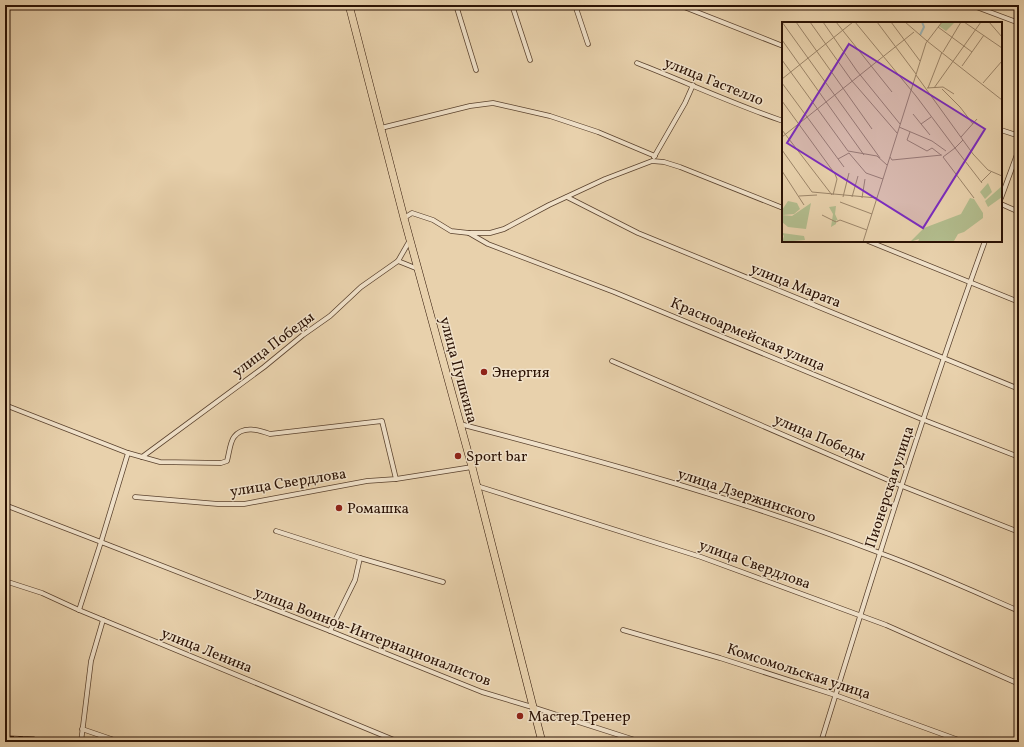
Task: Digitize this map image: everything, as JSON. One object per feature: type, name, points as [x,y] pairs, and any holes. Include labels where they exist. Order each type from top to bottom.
[{"type":"main road","name":"улица Пушкина","points":[[349,5],[404,218],[472,467],[542,742]]},
{"type":"street","points":[[456,5],[476,70]]},
{"type":"street","points":[[512,5],[530,60]]},
{"type":"street","points":[[575,5],[588,44]]},
{"type":"street","points":[[679,5],[782,46]]},
{"type":"street","points":[[971,5],[1019,23]]},
{"type":"street","name":"улица Гастелло","points":[[637,63],[693,85],[743,108],[782,121]]},
{"type":"street","points":[[652,161],[685,103],[693,85]]},
{"type":"street","points":[[381,128],[470,106],[493,103],[550,116],[598,132],[655,156]]},
{"type":"street","points":[[1002,130],[1019,136]]},
{"type":"street","points":[[1002,195],[1019,149]]},
{"type":"street","points":[[404,218],[412,213],[425,216],[451,231],[490,233],[504,229],[549,205],[567,198],[605,179],[652,161],[664,162],[680,167],[782,208]]},
{"type":"street","name":"улица Марата","points":[[567,198],[638,232],[1019,390]]},
{"type":"street","points":[[1002,204],[1019,212]]},
{"type":"street","name":"Красноармейская улица","points":[[468,233],[488,244],[614,292],[924,420],[1019,457]]},
{"type":"street","points":[[410,240],[398,261],[418,269]]},
{"type":"street","points":[[871,242],[971,281],[1019,302]]},
{"type":"street","name":"Пионерская улица","points":[[820,742],[859,615],[985,242]]},
{"type":"street","name":"улица Победы","points":[[142,457],[264,367],[303,335],[330,316],[361,287],[398,261]]},
{"type":"street","name":"улица Победы","points":[[612,361],[902,486],[1019,532]]},
{"type":"street","name":"улица Свердлова","points":[[5,405],[128,453],[160,462],[221,464],[227,461],[234,436],[242,431],[256,429],[270,434],[382,421],[396,479]]},
{"type":"street","name":"улица Дзержинского","points":[[460,424],[588,458],[737,503],[880,553],[1019,611]]},
{"type":"street","points":[[79,610],[128,453]]},
{"type":"street","name":"улица Свердлова","points":[[135,496],[218,504],[244,504],[367,481],[396,479],[472,467]]},
{"type":"street","name":"улица Свердлова","points":[[476,486],[701,557],[886,625],[1019,684]]},
{"type":"street","name":"улица Воинов-Интернационалистов","points":[[5,505],[330,631],[482,692],[641,742]]},
{"type":"street","points":[[276,531],[442,582]]},
{"type":"street","points":[[330,631],[354,580],[360,558]]},
{"type":"street","name":"улица Ленина","points":[[5,581],[42,593],[103,620],[400,742]]},
{"type":"street","points":[[80,742],[91,661],[103,620]]},
{"type":"street","name":"Комсомольская улица","points":[[623,630],[720,658],[835,695],[964,742]]},
{"type":"street","points":[[82,729],[120,742]]},
{"type":"railway","points":[[5,737],[34,738]]},
{"type":"place","name":"Энергия","points":[[484,372]]},
{"type":"place","name":"Sport bar","points":[[458,456]]},
{"type":"place","name":"Ромашка","points":[[339,508]]},
{"type":"place","name":"Мастер Тренер","points":[[520,716]]}]
